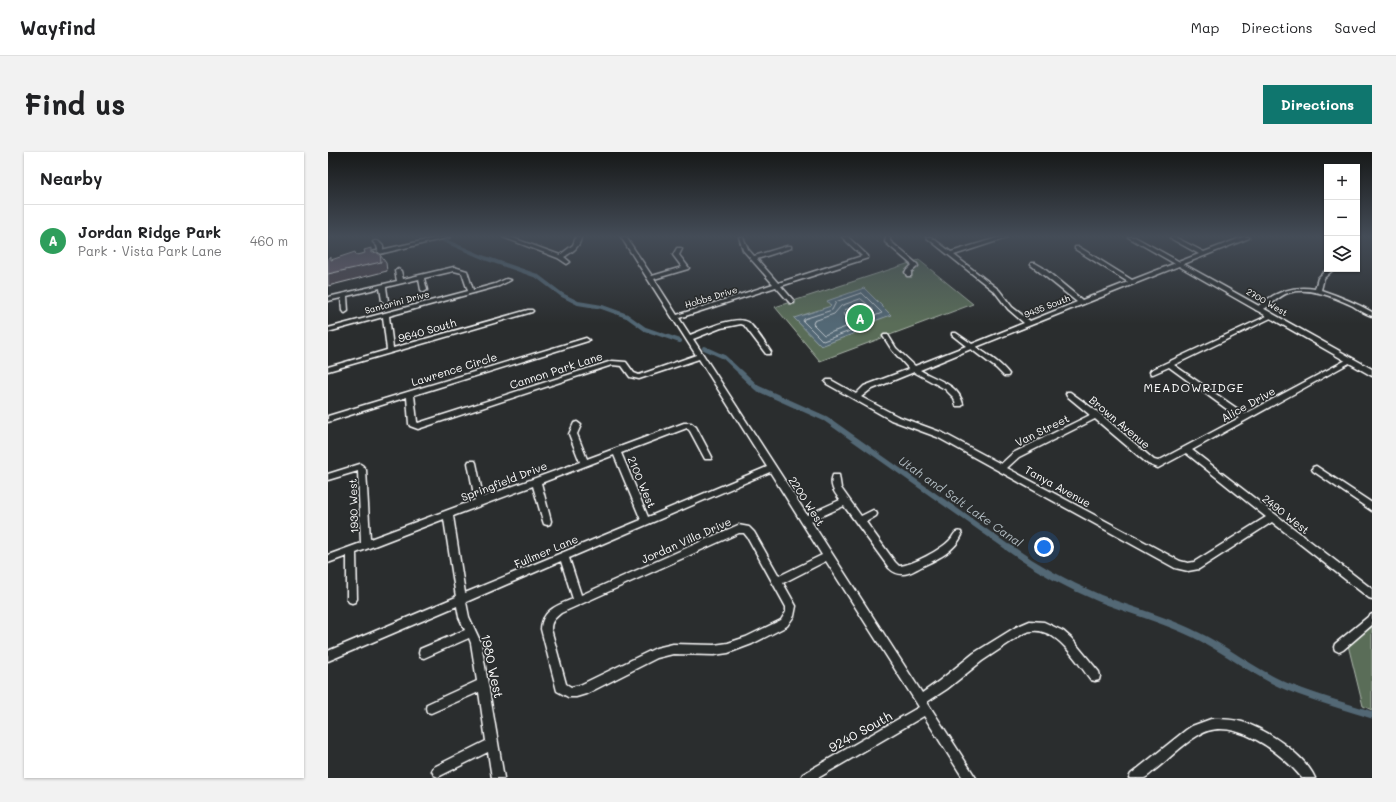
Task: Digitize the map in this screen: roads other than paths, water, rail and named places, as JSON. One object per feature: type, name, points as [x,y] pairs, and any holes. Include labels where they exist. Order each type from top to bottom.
[{"type":"main road","name":"2700 West","points":[[1185,266],[1372,373]]},
{"type":"street","name":"2200 West","points":[[643,266],[970,778]]},
{"type":"street","points":[[650,278],[686,268],[685,266]]},
{"type":"street","points":[[760,266],[792,302]]},
{"type":"street","name":"Hobbs Drive","points":[[676,317],[838,266]]},
{"type":"street","points":[[909,275],[908,272],[915,266]]},
{"type":"street","points":[[966,266],[997,291],[1010,308],[1028,323]]},
{"type":"street","points":[[1036,266],[1050,276],[1061,288],[1081,302]]},
{"type":"street","points":[[1106,266],[1131,282]]},
{"type":"street","name":"9435 South","points":[[856,397],[867,388],[1171,266]]},
{"type":"street","points":[[328,299],[447,269],[461,269],[466,274],[471,292]]},
{"type":"street","points":[[398,271],[400,281]]},
{"type":"street","points":[[1318,291],[1320,279],[1322,275],[1326,272]]},
{"type":"street","points":[[421,276],[424,290]]},
{"type":"street","name":"Santorini Drive","points":[[328,330],[498,285],[508,280]]},
{"type":"street","points":[[384,285],[385,301]]},
{"type":"street","points":[[1258,309],[1288,290],[1306,289],[1318,291],[1342,300],[1372,314]]},
{"type":"street","points":[[344,295],[345,311]]},
{"type":"street","name":"9640 South","points":[[328,369],[530,311]]},
{"type":"street","points":[[386,314],[390,351]]},
{"type":"street","points":[[1153,372],[1271,316]]},
{"type":"street","points":[[689,338],[734,323],[743,322],[768,352]]},
{"type":"street","points":[[954,334],[998,366],[1006,374]]},
{"type":"street","points":[[886,336],[896,351],[914,369],[920,374],[949,388],[958,397],[959,404]]},
{"type":"street","name":"Lawrence Circle","points":[[328,420],[586,340]]},
{"type":"street","name":"Cannon Park Lane","points":[[410,394],[413,424],[416,426],[421,426],[612,363],[624,364],[632,375],[639,377],[701,356]]},
{"type":"street","name":"Alice Drive","points":[[1157,465],[1350,360]]},
{"type":"street","points":[[1169,364],[1245,418]]},
{"type":"street","name":"Tanya Avenue","points":[[829,382],[904,422],[940,435],[1174,563],[1183,566],[1196,566],[1272,517]]},
{"type":"street","name":"Brown Avenue","points":[[1070,394],[1151,462],[1157,465]]},
{"type":"street","name":"Van Street","points":[[1002,468],[1016,455],[1096,416]]},
{"type":"street","points":[[577,425],[574,434],[584,463]]},
{"type":"street","name":"Springfield Drive","points":[[328,559],[688,425],[693,429],[708,457]]},
{"type":"street","name":"2490 West","points":[[1187,450],[1372,595]]},
{"type":"street","name":"2100 West","points":[[616,451],[646,522]]},
{"type":"street","points":[[472,463],[480,502]]},
{"type":"street","name":"1930 West","points":[[328,476],[360,467],[363,473],[366,545]]},
{"type":"street","name":"Fullmer Lane","points":[[328,656],[772,468]]},
{"type":"street","points":[[1316,469],[1372,508]]},
{"type":"street","points":[[836,477],[836,487],[892,565],[899,570],[908,569],[949,547],[955,542],[958,535]]},
{"type":"street","points":[[536,481],[547,521]]},
{"type":"street","points":[[805,520],[846,501]]},
{"type":"street","name":"1980 West","points":[[448,514],[464,617],[476,643],[498,778]]},
{"type":"street","points":[[860,521],[873,514]]},
{"type":"street","name":"Jordan Villa Drive","points":[[738,529],[746,530],[751,535],[777,581],[791,606],[791,613],[784,623],[738,645],[714,650],[674,649],[656,653],[582,690],[572,693],[567,692],[561,686],[546,629],[546,624],[550,616],[558,610],[738,529]]},
{"type":"street","points":[[350,551],[352,599]]},
{"type":"street","points":[[564,556],[578,601]]},
{"type":"street","points":[[777,581],[828,556]]},
{"type":"street","points":[[1339,646],[1372,619]]},
{"type":"street","name":"9240 South","points":[[807,778],[856,748],[895,728],[978,656],[1020,630],[1030,626],[1044,627],[1059,634],[1095,676]]},
{"type":"street","points":[[424,653],[472,632]]},
{"type":"street","points":[[431,708],[483,684]]},
{"type":"street","points":[[1135,778],[1196,730],[1210,726],[1228,725],[1244,728],[1263,737],[1281,749],[1297,763],[1309,778]]},
{"type":"street","points":[[438,771],[493,744]]},
{"type":"water","points":[[864,288],[891,315],[855,328],[858,332],[821,346],[794,318],[831,306],[827,301]]},
{"type":"waterway","name":"Utah and Salt Lake Canal","points":[[509,266],[537,276],[562,295],[578,303],[602,307],[627,316],[645,329],[680,341]]},
{"type":"waterway","name":"Utah and Salt Lake Canal","points":[[704,348],[724,357],[741,373]]},
{"type":"waterway","name":"Utah and Salt Lake Canal","points":[[740,372],[757,388],[826,419],[1010,549]]},
{"type":"waterway","name":"Utah and Salt Lake Canal","points":[[1009,548],[1064,582],[1087,593],[1172,624],[1208,641],[1276,682],[1309,695],[1372,715]]},
{"type":"place","name":"Jordan Ridge Park","points":[[860,318]]},
{"type":"district","name":"MEADOWRIDGE","points":[[1194,387]]}]
